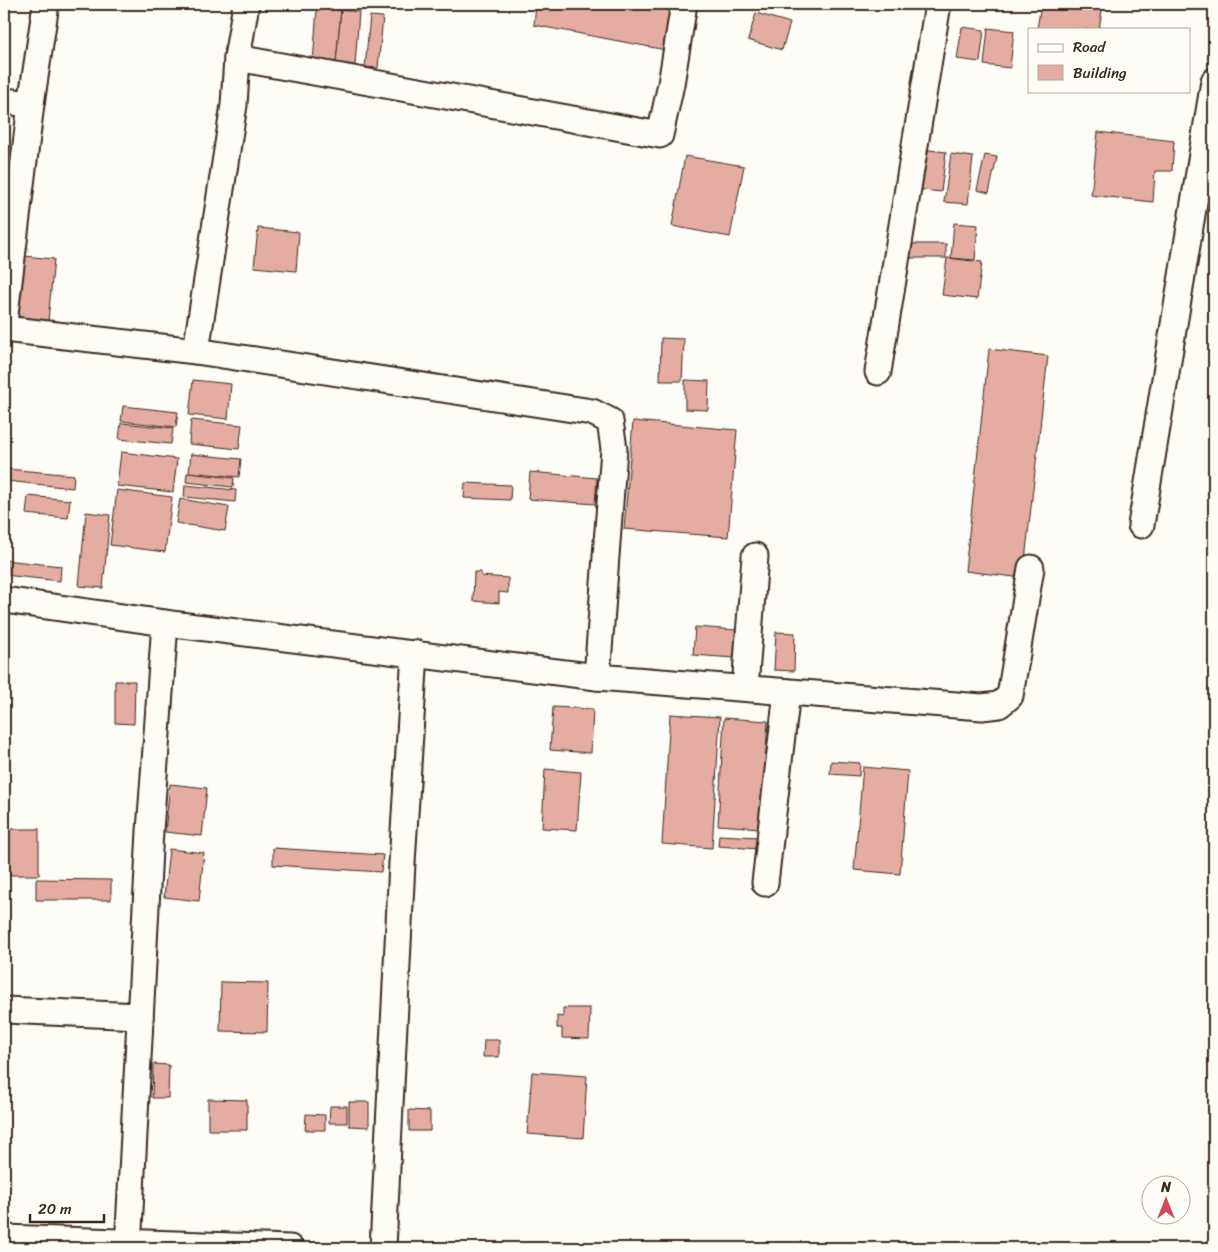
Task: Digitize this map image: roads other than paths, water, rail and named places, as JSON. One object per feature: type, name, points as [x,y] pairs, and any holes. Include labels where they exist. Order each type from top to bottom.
[{"type":"street","points":[[5,307],[46,4]]},
{"type":"street","points":[[196,351],[234,105],[237,58],[246,4]]},
{"type":"street","points":[[237,58],[660,135],[671,84],[684,4]]},
{"type":"street","points":[[878,372],[938,4]]},
{"type":"street","points":[[1141,525],[1214,81]]},
{"type":"street","points":[[4,101],[31,104]]},
{"type":"street","points":[[4,329],[196,351],[592,412],[610,420],[614,448],[597,677]]},
{"type":"street","points":[[745,688],[755,556]]},
{"type":"street","points":[[4,600],[164,623],[597,677],[982,706],[999,705],[1010,696],[1014,685],[1031,568]]},
{"type":"street","points":[[128,1244],[164,623]]},
{"type":"street","points":[[383,1248],[402,854],[415,653]]},
{"type":"street","points":[[765,884],[788,692]]},
{"type":"street","points":[[4,1010],[140,1016]]},
{"type":"street","points":[[4,1238],[128,1244],[290,1248]]}]
